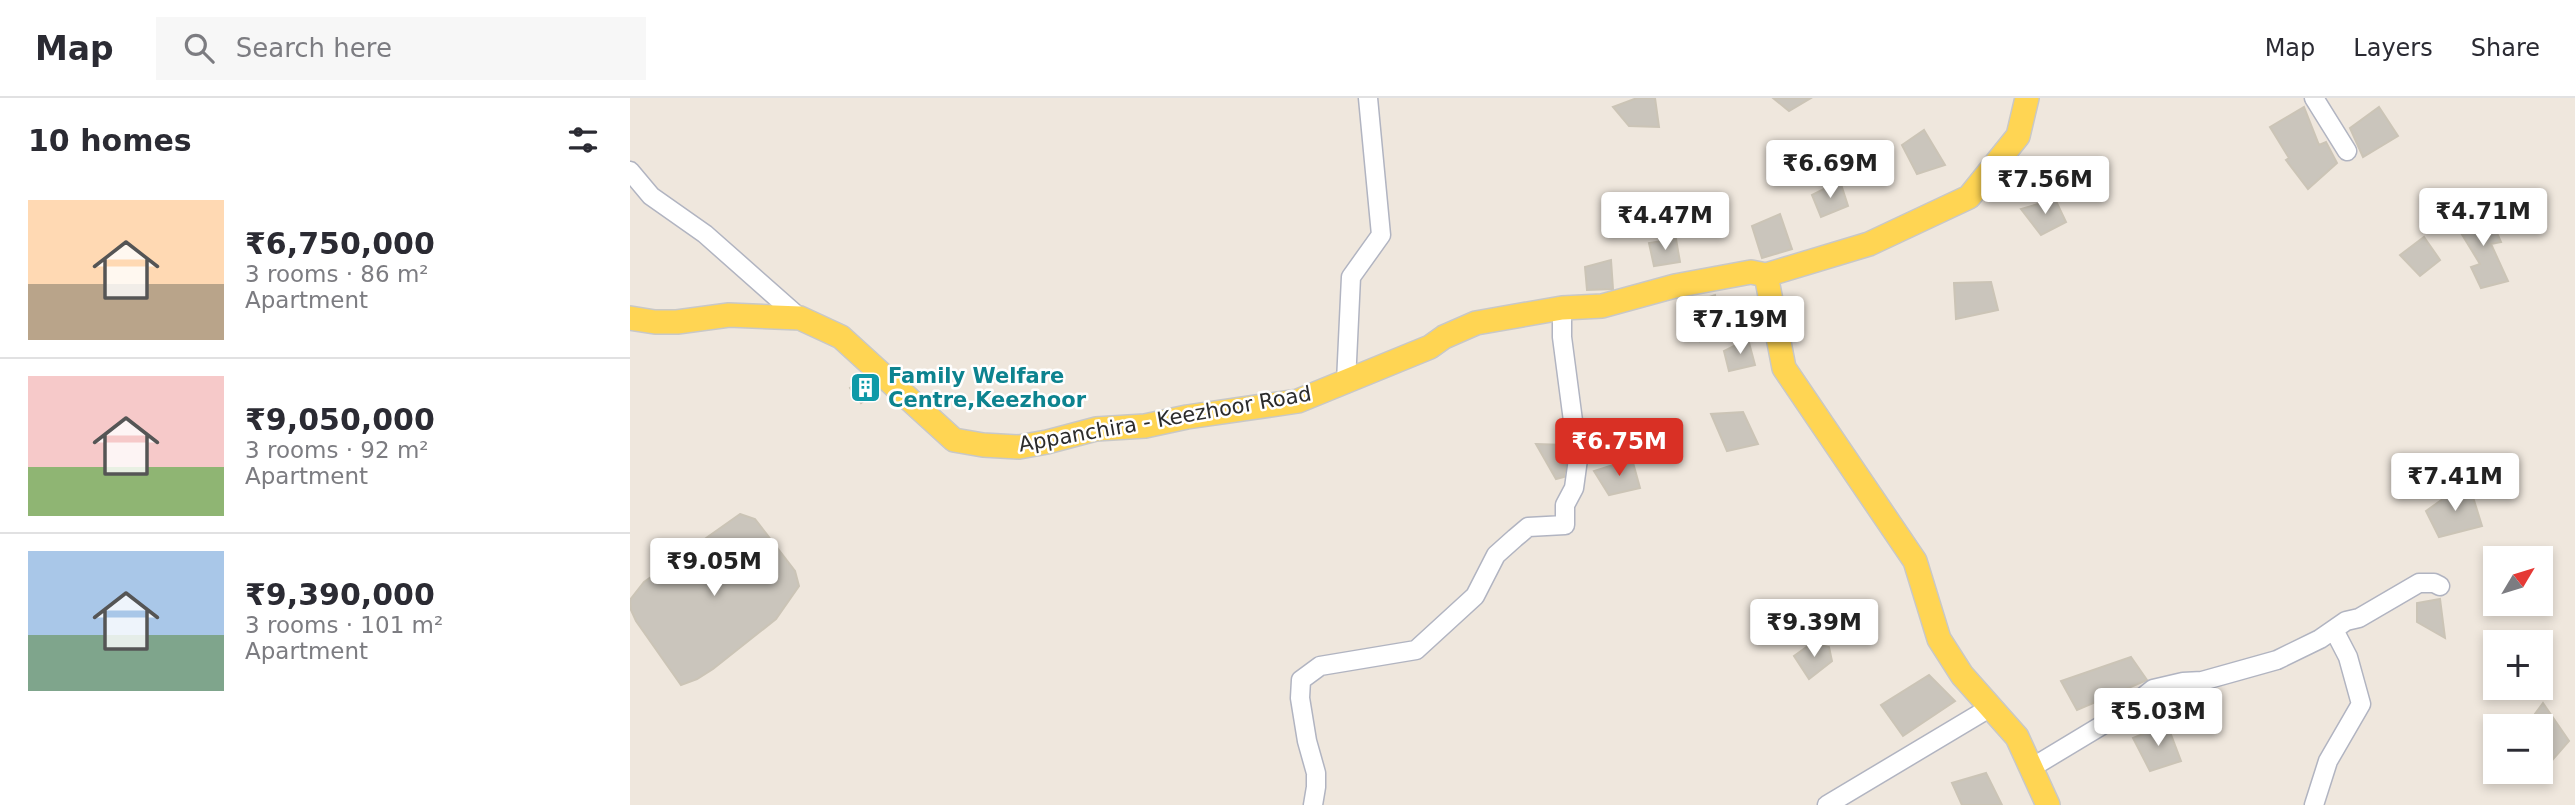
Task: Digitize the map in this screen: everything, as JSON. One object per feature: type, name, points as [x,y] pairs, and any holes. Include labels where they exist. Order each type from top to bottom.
[{"type":"main road","name":"Appanchira - Keezhoor Road","points":[[630,318],[677,322],[729,315],[800,318],[841,337],[954,440],[1019,447],[1096,429],[1145,426],[1187,417],[1298,401],[1407,354],[1430,347],[1444,337],[1476,323],[1562,308],[1602,306],[1675,286],[1751,272],[1766,275],[1868,244],[1969,197],[2018,136],[2027,98]]},
{"type":"main road","points":[[1766,275],[1784,368],[1915,561],[1939,639],[1962,675],[2017,737],[2048,805]]},
{"type":"street","points":[[1346,382],[1351,277],[1381,235],[1368,98]]},
{"type":"street","points":[[2314,98],[2347,151]]},
{"type":"street","points":[[630,171],[650,196],[705,234],[800,318]]},
{"type":"street","points":[[1312,805],[1317,787],[1316,772],[1307,741],[1300,698],[1301,680],[1320,667],[1416,650],[1475,596],[1496,555],[1515,537],[1528,527],[1565,525],[1565,505],[1574,488],[1578,459],[1562,337],[1562,308]]},
{"type":"street","points":[[2031,768],[2124,712],[2153,689],[2202,681],[2277,660],[2419,583],[2434,583],[2440,586]]},
{"type":"street","points":[[2314,805],[2328,761],[2361,704],[2348,657],[2334,630]]},
{"type":"street","points":[[1827,805],[1991,707]]},
{"type":"building","points":[[1637,98],[1655,98],[1659,127],[1629,126],[1613,107]]},
{"type":"building","points":[[1773,98],[1811,98],[1789,111]]},
{"type":"building","points":[[2304,107],[2319,145],[2326,142],[2337,163],[2308,189],[2286,160],[2289,158],[2270,127]]},
{"type":"building","points":[[2379,107],[2398,136],[2363,157],[2350,128]]},
{"type":"building","points":[[1924,130],[1945,165],[1917,174],[1902,145]]},
{"type":"building","points":[[1840,181],[1848,206],[1821,217],[1812,195]]},
{"type":"building","points":[[2055,199],[2066,222],[2041,235],[2021,209]]},
{"type":"building","points":[[1780,214],[1792,249],[1762,258],[1752,226]]},
{"type":"building","points":[[2489,215],[2501,242],[2491,244],[2508,281],[2481,288],[2471,267],[2480,264],[2452,218]]},
{"type":"building","points":[[2424,237],[2440,260],[2420,276],[2400,255]]},
{"type":"building","points":[[1676,239],[1680,262],[1654,266],[1649,243]]},
{"type":"building","points":[[1611,260],[1613,289],[1587,290],[1585,267]]},
{"type":"building","points":[[1991,282],[1998,310],[1956,319],[1954,283]]},
{"type":"building","points":[[1715,295],[1719,326],[1700,341],[1685,305]]},
{"type":"building","points":[[1748,339],[1755,365],[1729,371],[1724,351]]},
{"type":"building","name":"Family Welfare Centre,Keezhoor","points":[[864,377],[878,390],[861,403],[850,388]]},
{"type":"building","points":[[1743,412],[1758,444],[1727,451],[1711,414]]},
{"type":"building","points":[[1536,444],[1565,445],[1567,459],[1564,477],[1556,479]]},
{"type":"building","points":[[1632,459],[1640,488],[1609,495],[1594,471]]},
{"type":"building","points":[[2468,481],[2482,526],[2439,537],[2426,511]]},
{"type":"building","points":[[740,514],[755,519],[795,571],[799,586],[776,619],[713,669],[681,685],[636,621],[630,600],[644,582]]},
{"type":"building","points":[[2440,599],[2445,638],[2417,622],[2417,603]]},
{"type":"building","points":[[1812,643],[1829,647],[1832,661],[1809,679],[1794,656]]},
{"type":"building","points":[[2131,657],[2147,680],[2077,710],[2061,681]]},
{"type":"building","points":[[1929,675],[1955,701],[1903,736],[1881,705]]},
{"type":"building","points":[[2543,703],[2551,714],[2535,714]]},
{"type":"building","points":[[2553,718],[2569,741],[2553,759]]},
{"type":"building","points":[[2167,724],[2181,761],[2150,771],[2133,738]]},
{"type":"building","points":[[1986,773],[2002,805],[1962,805],[1952,783]]},
{"type":"place","name":"Family Welfare Centre,Keezhoor","points":[[865,388]]}]
